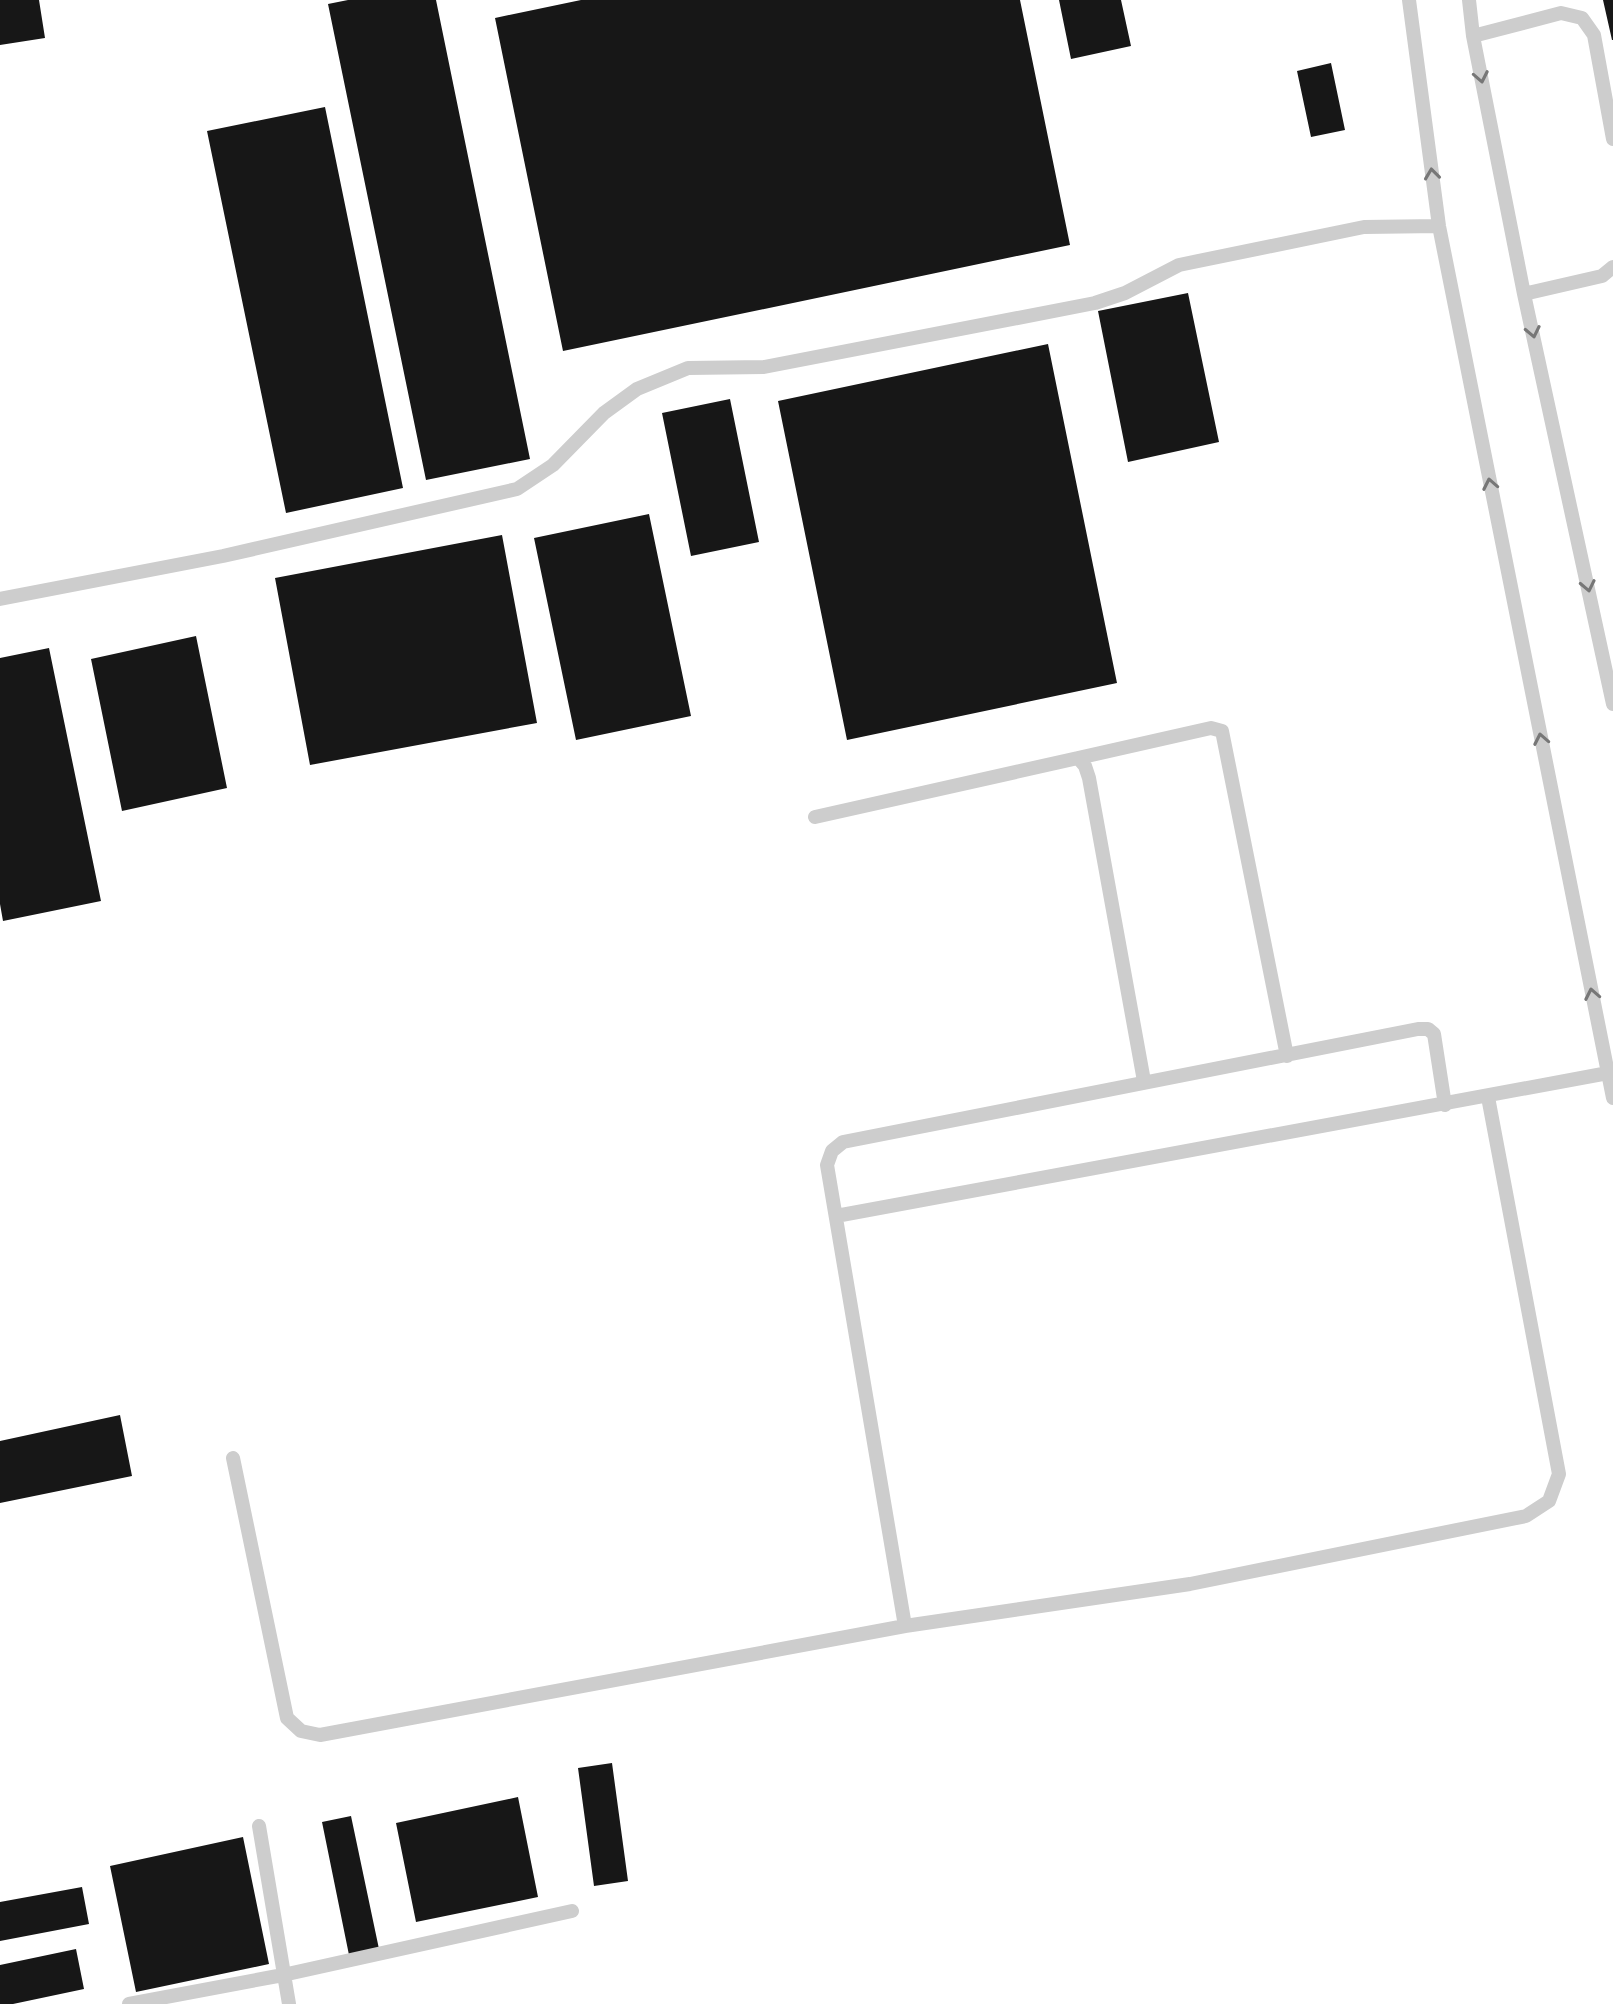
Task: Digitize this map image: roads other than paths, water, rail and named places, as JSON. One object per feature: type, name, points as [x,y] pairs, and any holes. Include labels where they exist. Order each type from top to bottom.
[{"type":"lane","points":[[1409,0],[1439,226],[1613,1098]]},
{"type":"lane","points":[[1469,0],[1473,36],[1524,294],[1613,704]]},
{"type":"lane","points":[[1473,36],[1561,13],[1582,18],[1594,35],[1613,139]]},
{"type":"lane","points":[[0,599],[223,556],[517,489],[553,465],[604,413],[637,389],[688,368],[764,367],[1095,303],[1125,293],[1179,265],[1364,227],[1439,226]]},
{"type":"lane","points":[[1524,294],[1602,276],[1613,267]]},
{"type":"lane","points":[[815,817],[1211,728],[1222,731],[1287,1056]]},
{"type":"lane","points":[[1078,758],[1089,778],[1144,1081]]},
{"type":"lane","points":[[905,1626],[827,1165],[832,1151],[843,1142],[1144,1081],[1428,1029],[1434,1034],[1445,1105]]},
{"type":"lane","points":[[836,1216],[1608,1073]]},
{"type":"lane","points":[[233,1458],[287,1718],[301,1731],[320,1735],[905,1626],[1190,1584],[1526,1516],[1549,1501],[1559,1474],[1488,1097]]},
{"type":"lane","points":[[259,1826],[289,2004]]},
{"type":"lane","points":[[129,2004],[283,1975],[572,1911]]}]
